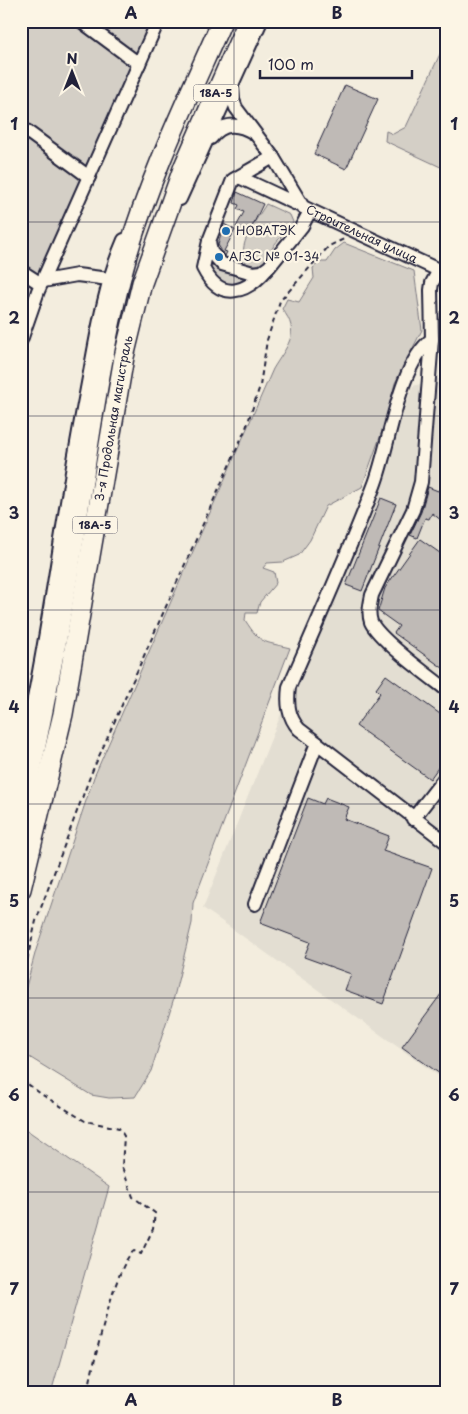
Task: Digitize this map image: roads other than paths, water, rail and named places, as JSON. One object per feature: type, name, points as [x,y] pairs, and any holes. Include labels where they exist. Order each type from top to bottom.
[{"type":"highway","name":"3-я Продольная магистраль","points":[[21,816],[52,670],[89,439],[109,333],[129,249],[166,146],[222,21]]},
{"type":"highway","name":"3-я Продольная магистраль","points":[[21,889],[63,714],[124,357],[142,284],[184,166],[248,21]]},
{"type":"street","points":[[81,21],[139,64]]},
{"type":"street","points":[[21,340],[43,280],[158,21]]},
{"type":"street","points":[[142,284],[262,21]]},
{"type":"street","points":[[232,87],[236,108],[258,136]]},
{"type":"street","name":"Строительная улица","points":[[206,144],[214,134],[233,124],[243,126],[258,136],[306,209],[443,272]]},
{"type":"street","points":[[21,127],[89,177]]},
{"type":"street","points":[[21,760],[52,604],[80,425],[109,279],[145,189],[166,146]]},
{"type":"street","points":[[236,178],[306,209],[302,226],[269,267],[248,288],[230,290],[217,285],[208,278],[203,268],[209,241],[236,178],[273,157]]},
{"type":"street","points":[[209,241],[210,252],[222,264],[253,273],[262,272],[269,267]]},
{"type":"street","points":[[21,271],[38,282],[77,274],[109,279]]},
{"type":"street","points":[[443,272],[432,283],[432,339],[421,482],[413,510],[372,595],[369,608],[370,620],[381,635],[447,690]]},
{"type":"street","points":[[432,339],[421,349],[410,371],[399,400],[375,484],[289,687],[289,712],[294,723],[317,743],[413,819],[447,843]]},
{"type":"street","points":[[255,904],[317,743]]},
{"type":"street","points":[[413,819],[447,775]]},
{"type":"place","name":"НОВАТЭК","points":[[226,231]]},
{"type":"place","name":"АГЗС № 01-34","points":[[219,257]]}]
